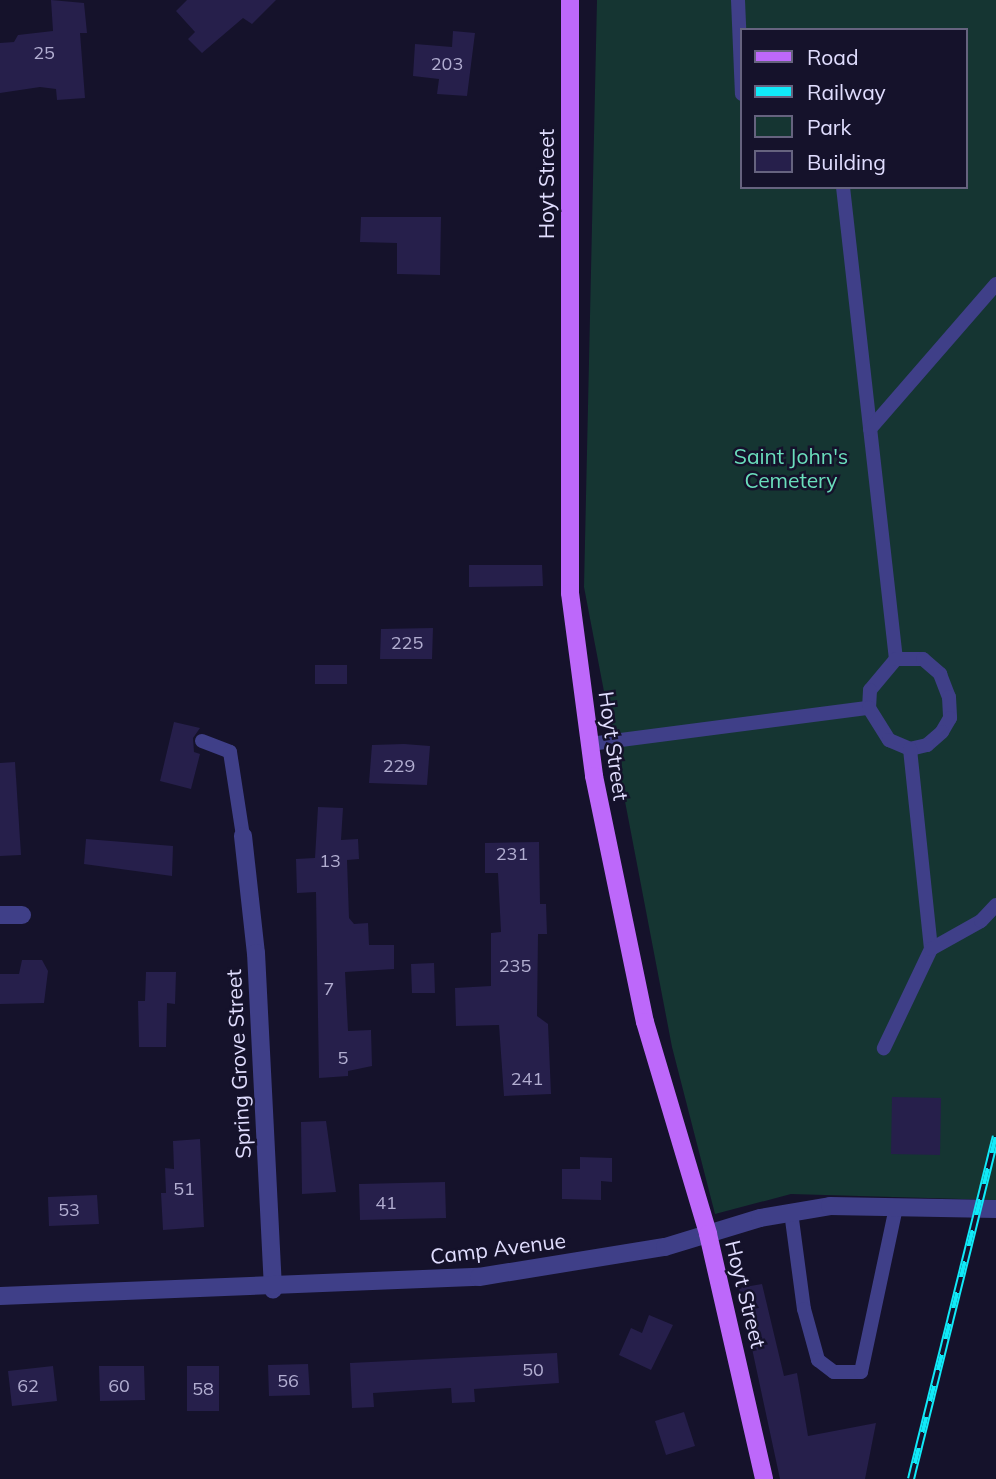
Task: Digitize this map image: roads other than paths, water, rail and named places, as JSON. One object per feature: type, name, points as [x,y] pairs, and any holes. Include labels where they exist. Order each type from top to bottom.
[{"type":"main road","name":"Hoyt Street","points":[[570,0],[570,593],[590,744],[645,1022],[708,1234],[764,1479]]},
{"type":"street","name":"Spring Grove Street","points":[[243,836],[256,953],[273,1290]]},
{"type":"street","points":[[0,915],[22,915]]},
{"type":"street","name":"Camp Avenue","points":[[0,1296],[273,1290],[479,1277],[665,1247],[791,1212],[896,1207],[996,1209]]},
{"type":"lane","points":[[738,0],[740,46]]},
{"type":"lane","points":[[843,189],[896,659],[870,690],[869,708],[889,740],[910,749],[927,745],[942,732],[950,718],[949,697],[940,674],[923,659],[896,659]]},
{"type":"lane","points":[[870,429],[996,284]]},
{"type":"lane","points":[[590,744],[869,708]]},
{"type":"lane","points":[[202,741],[230,752],[243,836]]},
{"type":"lane","points":[[884,1048],[931,949],[910,749]]},
{"type":"lane","points":[[931,949],[981,921],[996,905]]},
{"type":"lane","points":[[791,1212],[804,1309],[818,1360],[834,1372],[861,1372],[896,1207]]},
{"type":"railway","points":[[911,1479],[996,1136]]},
{"type":"park label","name":"Saint John's Cemetery","points":[[791,468]]}]
